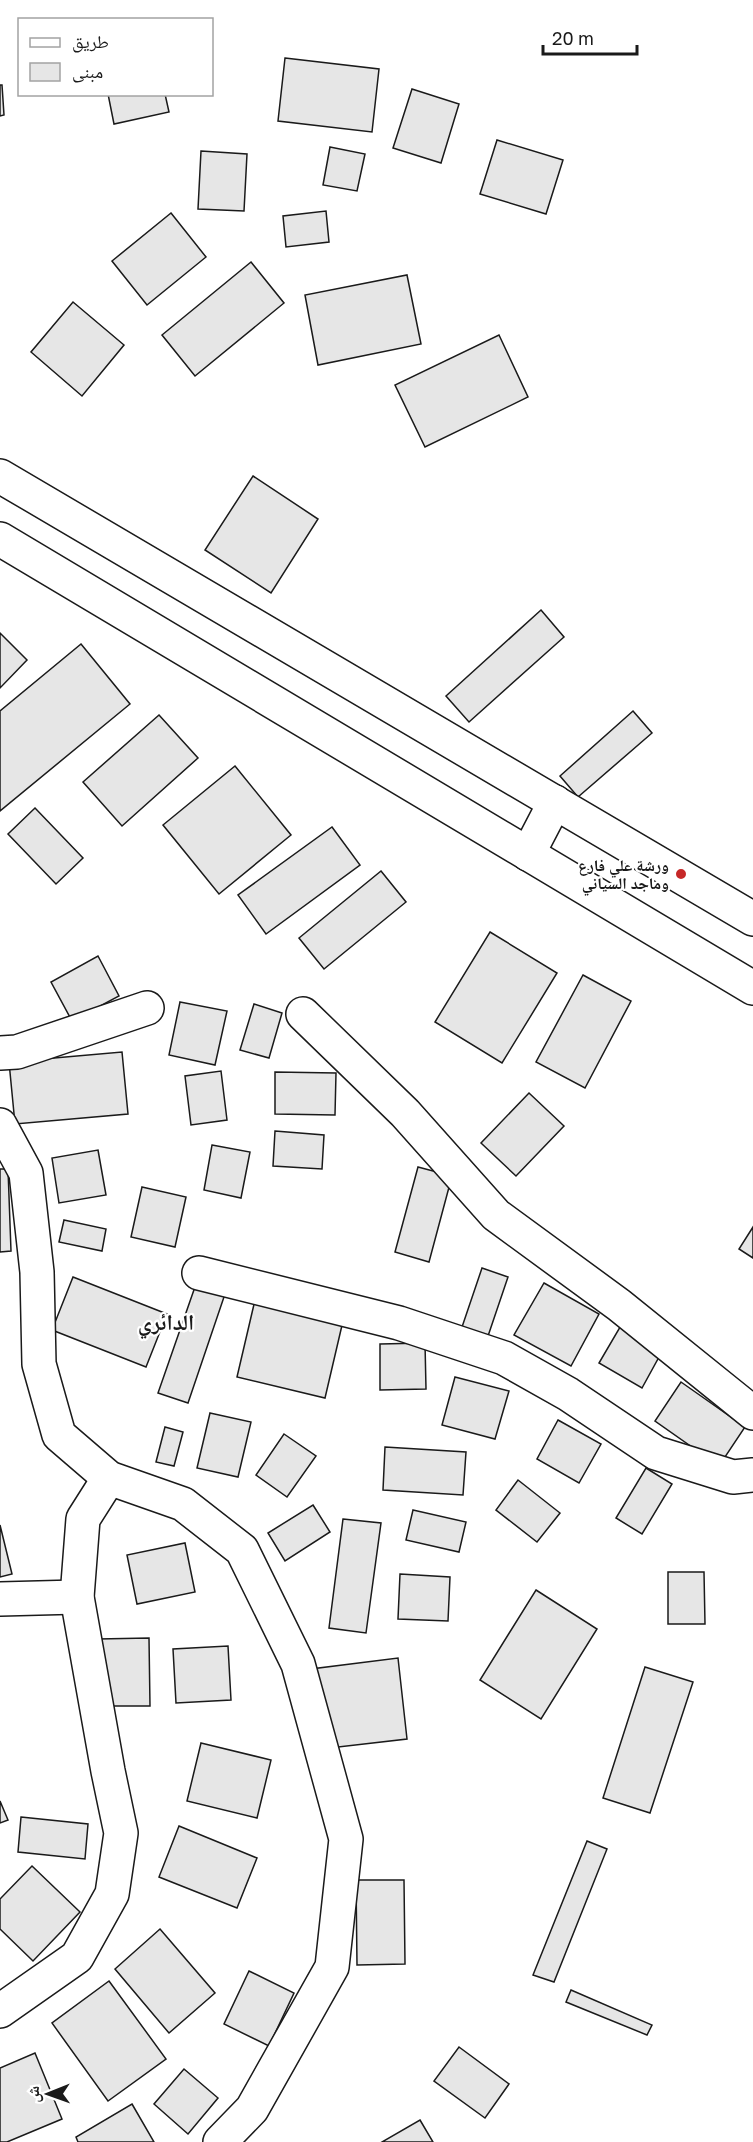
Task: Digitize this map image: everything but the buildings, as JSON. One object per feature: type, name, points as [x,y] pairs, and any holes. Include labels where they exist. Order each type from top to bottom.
[{"type":"street","points":[[0,476],[753,919]]},
{"type":"street","points":[[0,538],[753,988]]},
{"type":"street","points":[[528,854],[555,802]]},
{"type":"street","points":[[0,1053],[17,1052],[147,1008]]},
{"type":"street","points":[[303,1014],[405,1113],[496,1215],[619,1305],[753,1413]]},
{"type":"street","points":[[0,1125],[26,1173],[37,1272],[39,1364],[59,1435],[109,1478],[183,1504],[242,1550],[298,1664],[346,1839],[332,1967],[252,2109],[220,2142]]},
{"type":"street","points":[[199,1273],[399,1323],[504,1358],[568,1394],[656,1453],[733,1477],[753,1475]]},
{"type":"street","points":[[0,2011],[77,1957],[112,1894],[121,1833],[77,1598],[83,1519],[109,1478]]},
{"type":"street","points":[[0,1599],[77,1598]]},
{"type":"place","name":"ورشة علي فارع وماجد السياني","points":[[681,874]]},
{"type":"district","name":"الدائري","points":[[166,1321]]}]
